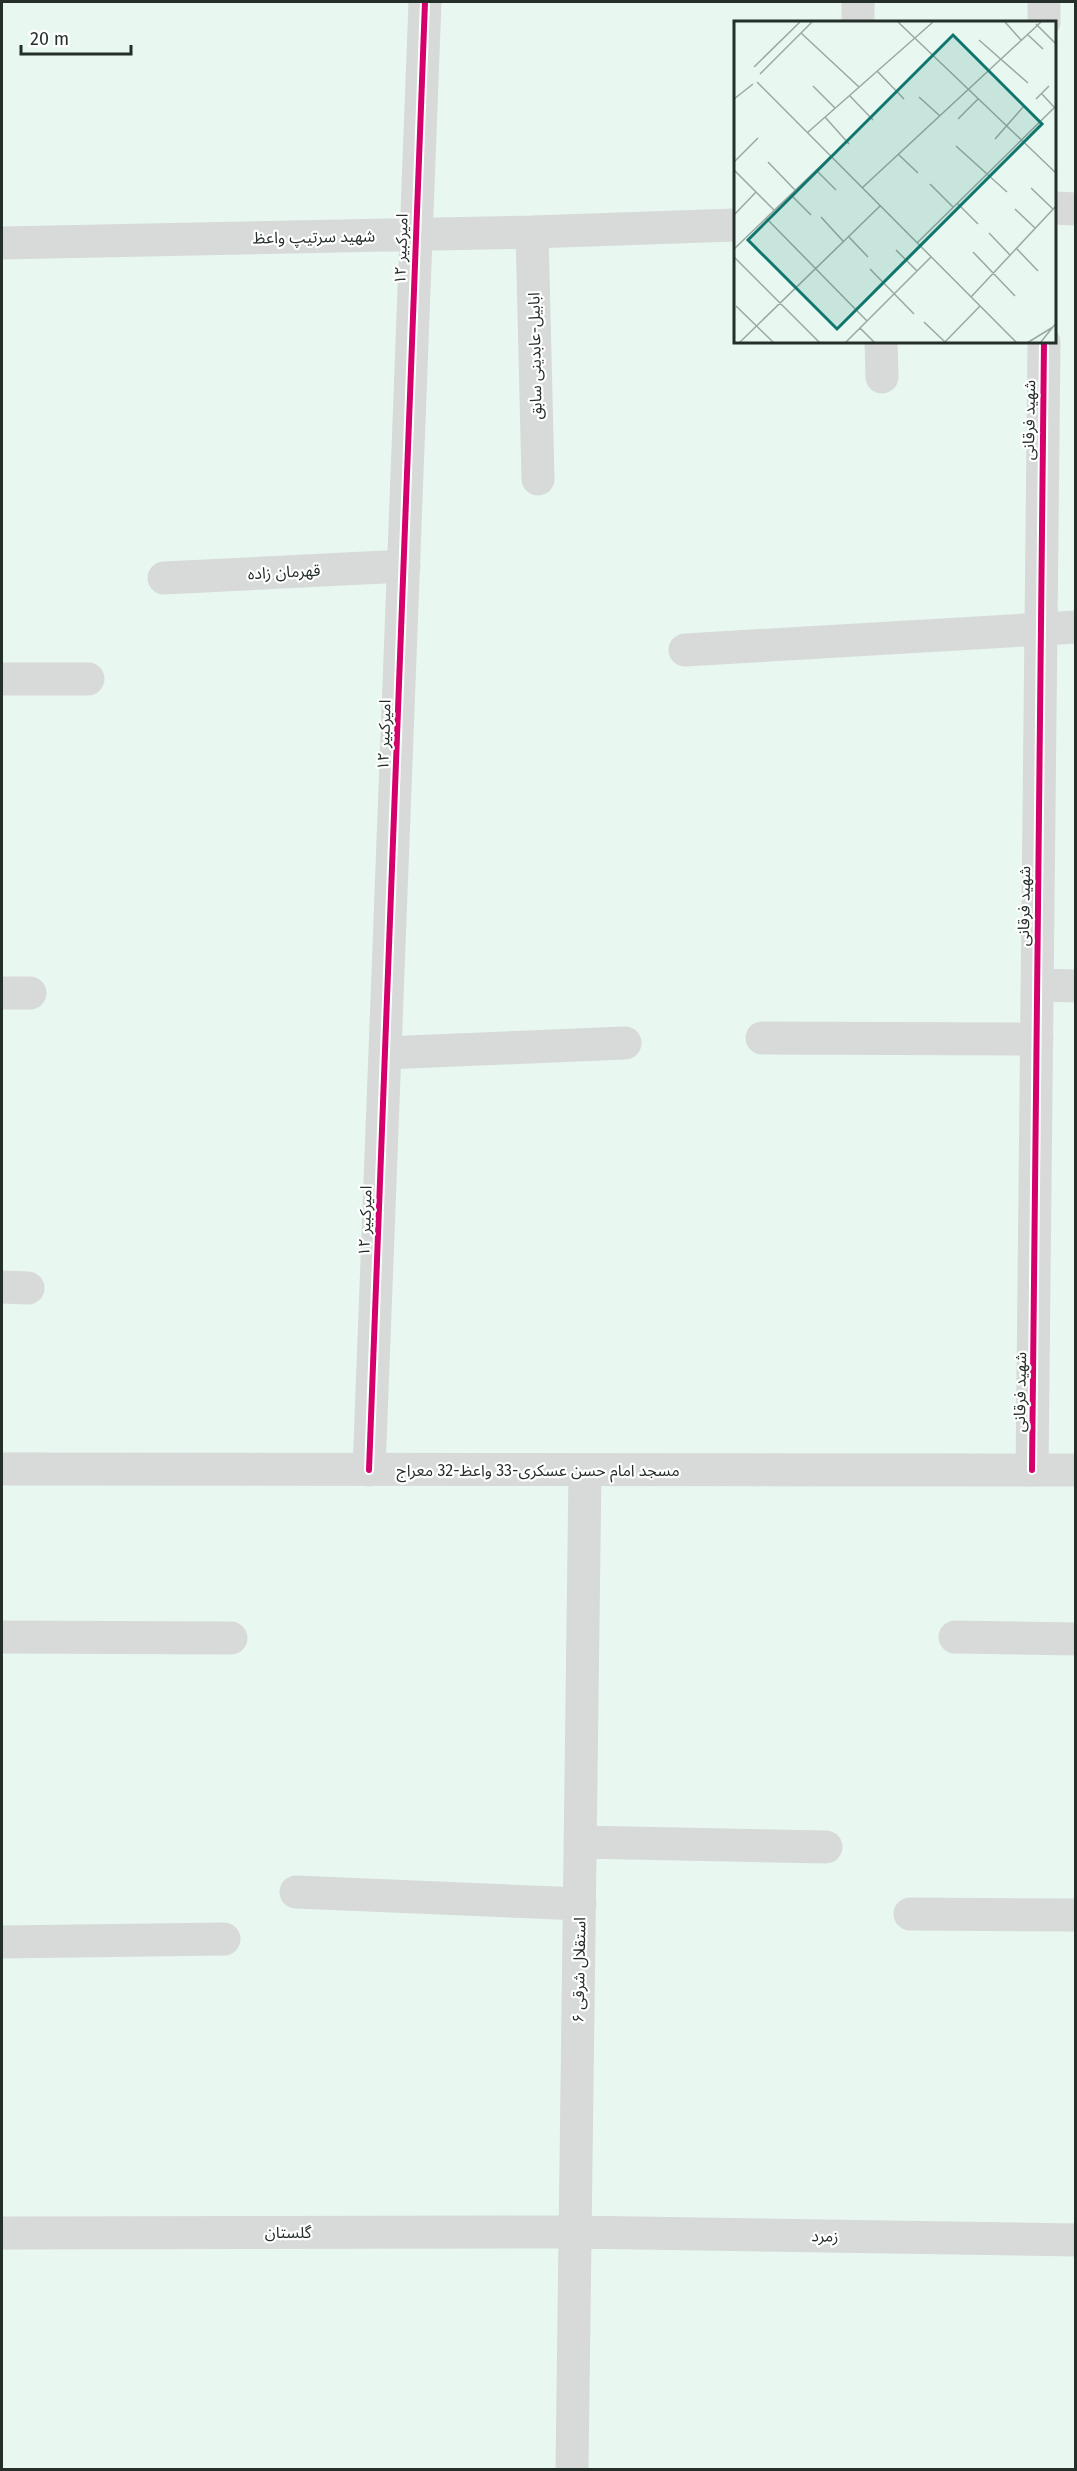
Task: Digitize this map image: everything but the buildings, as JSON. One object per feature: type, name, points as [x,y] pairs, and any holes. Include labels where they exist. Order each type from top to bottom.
[{"type":"street","name":"امیرکبیر ۱۲","points":[[369,1470],[425,2]]},
{"type":"street","points":[[858,2],[858,21]]},
{"type":"street","points":[[1044,2],[1044,21]]},
{"type":"street","points":[[1056,208],[1076,209]]},
{"type":"street","name":"شهید سرتیپ واعظ","points":[[2,243],[415,235],[734,225]]},
{"type":"street","name":"ابابیل-عابدینی سابق","points":[[532,232],[538,479]]},
{"type":"street","points":[[881,344],[882,376]]},
{"type":"street","name":"شهید فرقانی","points":[[1032,1470],[1044,344]]},
{"type":"street","name":"قهرمان زاده","points":[[164,578],[404,566]]},
{"type":"street","points":[[685,650],[1076,627]]},
{"type":"street","points":[[2,679],[88,679]]},
{"type":"street","points":[[1037,985],[1076,986]]},
{"type":"street","points":[[762,1038],[1037,1039]]},
{"type":"street","points":[[385,1053],[625,1043]]},
{"type":"street","name":"مسجد امام حسن عسکری-33 واعظ-32 معراج","points":[[2,1469],[1076,1470]]},
{"type":"street","name":"استقلال شرقی ۶","points":[[572,2469],[585,1470]]},
{"type":"street","points":[[2,1637],[231,1638]]},
{"type":"street","points":[[955,1637],[1076,1639]]},
{"type":"street","points":[[580,1842],[826,1847]]},
{"type":"street","points":[[296,1892],[580,1904]]},
{"type":"street","points":[[910,1914],[1076,1915]]},
{"type":"street","points":[[2,1942],[224,1939]]},
{"type":"street","name":"گلستان","points":[[2,2233],[575,2232]]},
{"type":"street","name":"زمرد","points":[[575,2232],[1076,2240]]},
{"type":"cycle path","points":[[369,1470],[425,2]]},
{"type":"cycle path","points":[[1032,1470],[1044,344]]}]
